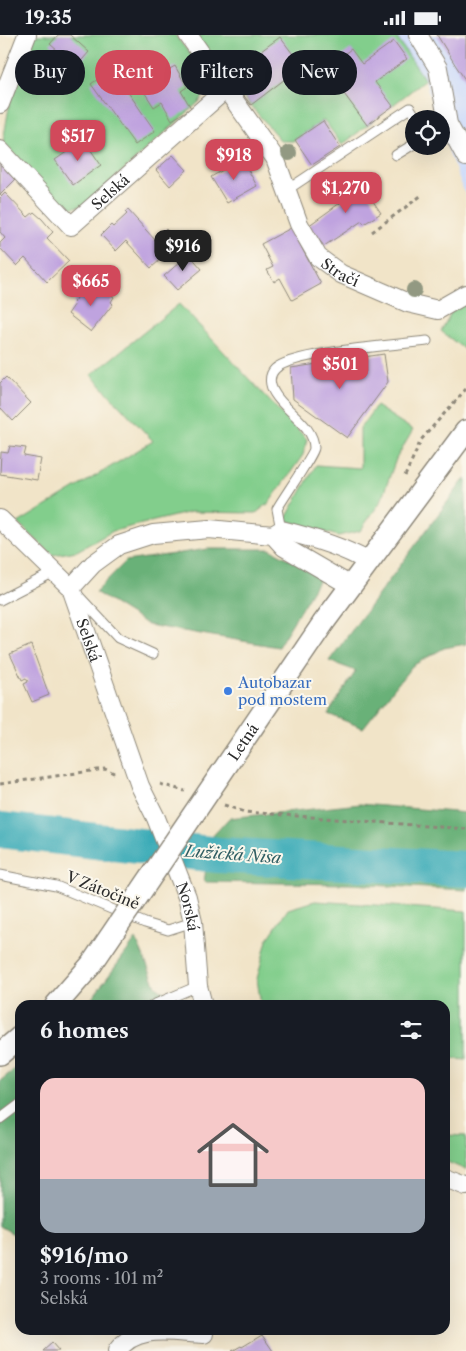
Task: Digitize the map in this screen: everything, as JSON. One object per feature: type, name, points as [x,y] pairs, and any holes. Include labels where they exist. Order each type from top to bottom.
[{"type":"street","points":[[0,104],[27,35]]},
{"type":"street","name":"Stračí","points":[[188,35],[199,50]]},
{"type":"street","points":[[418,35],[438,68],[444,89],[445,110]]},
{"type":"street","name":"Selská","points":[[0,150],[71,226],[219,95]]},
{"type":"street","name":"Stračí","points":[[230,95],[275,158],[299,224],[318,257],[341,274],[408,303],[438,310],[466,294]]},
{"type":"street","points":[[450,133],[466,157]]},
{"type":"street","name":"Letná","points":[[60,1000],[91,965],[324,621],[466,431]]},
{"type":"street","name":"Selská","points":[[0,519],[71,588],[140,786]]},
{"type":"street","points":[[71,588],[93,563],[119,545],[153,534],[209,529],[277,533],[338,547],[367,561]]},
{"type":"street","points":[[277,533],[284,547],[351,586]]},
{"type":"street","name":"Norská","points":[[140,786],[156,818],[187,897],[193,922],[198,986],[202,1000]]},
{"type":"street","points":[[0,1054],[15,1041]]},
{"type":"street","points":[[450,1180],[466,1186]]},
{"type":"street","points":[[117,1351],[125,1340],[134,1335]]},
{"type":"lane","points":[[287,190],[405,111]]},
{"type":"lane","points":[[396,155],[405,150]]},
{"type":"lane","points":[[277,533],[278,509],[314,450],[313,438],[275,394],[270,383],[270,375],[276,368],[298,358],[426,341]]},
{"type":"lane","points":[[0,600],[54,572]]},
{"type":"lane","points":[[71,588],[118,638],[153,654]]},
{"type":"lane","name":"V Zátočině","points":[[0,875],[56,886],[144,923],[168,930],[193,922]]},
{"type":"lane","points":[[165,1000],[198,986]]},
{"type":"lane","points":[[0,1119],[15,1108]]},
{"type":"path","points":[[372,232],[422,195]]},
{"type":"path","points":[[400,484],[421,440],[466,389]]},
{"type":"path","points":[[0,784],[105,769],[140,786],[164,784],[191,793]]},
{"type":"path","points":[[218,803],[245,812],[466,829]]},
{"type":"shaded area","points":[[395,35],[466,35],[466,197],[450,155],[450,110],[433,110],[425,80]]},
{"type":"green space","points":[[35,35],[175,35],[187,50],[181,50],[181,95],[203,95],[200,101],[85,205],[66,209],[3,142],[11,95],[15,85],[15,95],[85,95],[85,50],[29,50]]},
{"type":"green space","points":[[196,35],[395,35],[425,80],[342,145],[324,120],[293,141],[281,141],[242,95],[272,95],[272,50],[207,50]]},
{"type":"green space","points":[[466,302],[466,351],[441,331],[454,307]]},
{"type":"green space","points":[[179,304],[307,439],[303,455],[269,503],[256,513],[191,512],[113,531],[77,551],[53,555],[18,523],[153,441],[91,375]]},
{"type":"green space","points":[[376,406],[413,430],[396,459],[381,501],[360,531],[338,536],[285,520],[316,465],[360,468],[360,428]]},
{"type":"green space","points":[[466,477],[466,644],[444,648],[412,666],[363,728],[328,714],[356,671],[329,661]]},
{"type":"green space","points":[[208,549],[270,549],[321,576],[278,647],[148,625],[95,592],[126,561]]},
{"type":"green space","points":[[360,804],[466,813],[466,890],[350,884],[204,882],[210,839],[229,818]]},
{"type":"green space","points":[[315,901],[466,911],[466,1060],[450,1058],[450,1000],[260,1000],[257,979],[267,940],[288,909]]},
{"type":"green space","points":[[136,939],[156,986],[175,1000],[91,1000]]},
{"type":"green space","points":[[15,1069],[15,1235],[0,1226],[0,1081]]},
{"type":"green space","points":[[450,1135],[466,1136],[466,1170],[450,1163]]},
{"type":"building","points":[[58,35],[70,35],[89,52],[85,57],[85,50],[57,50],[50,44]]},
{"type":"building","points":[[437,35],[466,35],[466,81],[456,66]]},
{"type":"building","points":[[280,37],[290,50],[282,50],[282,81],[272,89],[272,50],[262,50]]},
{"type":"building","points":[[394,41],[407,59],[375,82],[393,106],[367,125],[345,95],[357,95],[357,57],[362,64]]},
{"type":"building","points":[[175,66],[181,76],[181,95],[183,95],[191,108],[172,120],[162,102],[154,107],[146,95],[171,95],[171,68]]},
{"type":"building","points":[[95,81],[95,90],[91,84]]},
{"type":"building","points":[[99,95],[130,95],[155,131],[135,145]]},
{"type":"building","points":[[243,95],[264,95],[251,105]]},
{"type":"building","points":[[323,121],[340,147],[312,165],[295,140]]},
{"type":"building","points":[[84,140],[101,165],[73,185],[55,160]]},
{"type":"building","points":[[173,155],[187,170],[170,186],[156,170]]},
{"type":"building","points":[[242,159],[257,186],[227,203],[211,177]]},
{"type":"building","points":[[0,163],[15,180],[0,195]]},
{"type":"building","points":[[358,179],[381,213],[364,224],[362,221],[324,246],[308,226],[347,198],[342,190]]},
{"type":"building","points":[[5,193],[28,217],[34,212],[42,219],[53,232],[47,238],[69,261],[47,282],[25,258],[17,266],[0,248],[0,243],[5,238],[0,232],[0,198]]},
{"type":"building","points":[[128,210],[155,240],[166,229],[179,243],[151,268],[126,241],[116,251],[101,235],[111,225],[113,227],[127,214],[125,212]]},
{"type":"building","points":[[291,228],[321,284],[292,300],[280,278],[274,282],[267,270],[273,267],[261,244]]},
{"type":"building","points":[[189,254],[202,269],[177,290],[164,276]]},
{"type":"building","points":[[89,285],[95,290],[98,285],[114,297],[111,302],[113,304],[91,332],[68,314],[75,304],[73,302]]},
{"type":"building","points":[[384,354],[388,382],[347,438],[293,399],[291,368]]},
{"type":"building","points":[[6,377],[31,403],[13,421],[1,408],[0,410],[0,383]]},
{"type":"building","points":[[10,446],[26,448],[24,456],[41,459],[37,480],[0,474],[1,452],[8,453]]},
{"type":"building","points":[[31,645],[49,695],[32,702],[24,684],[28,682],[26,678],[22,680],[10,654]]},
{"type":"building","points":[[262,1335],[273,1351],[232,1351],[242,1347]]},
{"type":"building","points":[[52,1343],[59,1351],[43,1351]]},
{"type":"waterway","name":"Lužická Nisa","points":[[0,830],[218,855],[466,869]]},
{"type":"place","name":"Autobazar pod mostem","points":[[228,691]]}]
